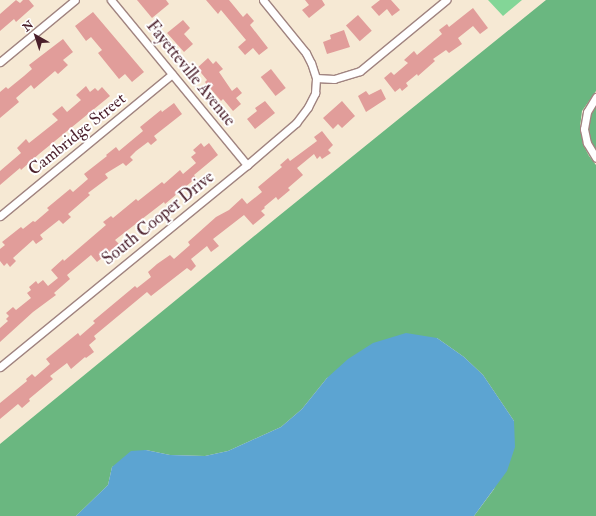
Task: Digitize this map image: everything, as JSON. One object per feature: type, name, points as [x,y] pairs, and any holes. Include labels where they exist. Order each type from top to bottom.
[{"type":"street","points":[[0,62],[75,0]]},
{"type":"street","name":"Fayetteville Avenue","points":[[111,0],[247,165]]},
{"type":"street","points":[[263,0],[306,53],[316,78],[334,79],[360,71],[446,0]]},
{"type":"street","name":"Cambridge Street","points":[[0,216],[172,74]]},
{"type":"street","name":"South Cooper Drive","points":[[0,367],[247,165],[296,123],[308,107],[315,92],[316,78]]},
{"type":"street","points":[[596,97],[587,112],[584,129],[587,143],[596,158]]},
{"type":"green space","points":[[488,0],[522,0],[503,16]]},
{"type":"green space","points":[[546,0],[596,0],[596,91],[582,111],[580,127],[583,144],[589,156],[596,165],[596,516],[474,516],[494,489],[514,421],[483,375],[464,357],[437,338],[327,378],[302,409],[281,427],[228,451],[205,456],[170,455],[146,450],[112,467],[108,485],[76,516],[0,516],[0,444]]},
{"type":"green space","points":[[596,106],[596,151],[591,142],[589,129],[591,114]]},
{"type":"water","points":[[406,333],[437,338],[464,357],[483,375],[514,421],[515,447],[507,471],[474,516],[76,516],[108,485],[112,467],[131,451],[146,450],[170,455],[205,456],[228,451],[281,427],[302,409],[327,378],[348,359],[373,343]]},
{"type":"building","points":[[16,0],[20,3],[23,0],[29,0],[34,6],[16,22],[14,19],[0,31],[0,14]]},
{"type":"building","points":[[137,0],[166,0],[169,4],[152,18]]},
{"type":"building","points":[[206,0],[229,0],[243,17],[247,13],[254,21],[250,25],[268,48],[259,55],[253,48],[245,55],[238,47],[246,40],[221,10],[218,14]]},
{"type":"building","points":[[305,0],[322,0],[325,5],[309,18],[302,10],[309,5]]},
{"type":"building","points":[[380,0],[391,0],[400,10],[392,16],[387,9],[379,16],[371,7]]},
{"type":"building","points":[[473,8],[488,28],[480,34],[473,26],[458,38],[462,44],[449,53],[446,50],[433,59],[435,61],[418,76],[417,74],[406,83],[408,86],[402,91],[400,88],[395,92],[384,78],[391,72],[394,75],[408,63],[404,60],[414,51],[417,55],[442,34],[439,30],[447,24],[449,27]]},
{"type":"building","points":[[93,12],[144,72],[132,82],[125,74],[119,79],[98,53],[102,50],[91,37],[86,41],[75,26]]},
{"type":"building","points":[[358,15],[372,31],[360,41],[346,25]]},
{"type":"building","points":[[183,20],[190,28],[184,34],[193,44],[184,52],[167,33]]},
{"type":"building","points":[[344,30],[350,47],[327,54],[323,42],[331,39],[330,35]]},
{"type":"building","points":[[63,39],[73,52],[63,60],[68,65],[58,74],[55,71],[34,89],[31,85],[16,98],[19,102],[0,118],[0,92],[6,87],[8,89],[24,76],[32,69],[29,65]]},
{"type":"building","points":[[208,58],[213,64],[216,61],[223,69],[219,72],[232,91],[237,87],[242,93],[236,98],[241,104],[233,111],[223,99],[221,101],[205,82],[207,80],[197,68]]},
{"type":"building","points":[[271,69],[286,88],[276,96],[261,77]]},
{"type":"building","points":[[86,86],[90,92],[95,88],[98,91],[102,87],[110,96],[21,170],[20,168],[0,185],[0,171],[21,153],[17,148],[26,139],[29,143],[58,120],[52,114],[62,106],[67,112],[81,100],[76,95]]},
{"type":"building","points":[[381,89],[386,99],[366,112],[358,96],[366,91],[369,95]]},
{"type":"building","points":[[265,101],[275,113],[255,129],[247,119],[257,111],[255,108]]},
{"type":"building","points":[[342,101],[355,116],[342,128],[338,124],[333,129],[323,118]]},
{"type":"building","points":[[174,103],[182,114],[154,136],[157,140],[151,145],[148,142],[136,151],[130,157],[133,160],[126,166],[123,163],[105,174],[108,178],[88,193],[90,195],[68,214],[71,217],[63,224],[59,220],[40,235],[43,239],[36,244],[33,240],[13,258],[16,261],[10,267],[7,263],[4,266],[0,261],[0,249],[5,245],[2,242],[21,227],[23,229],[33,221],[35,222],[49,210],[47,208],[70,189],[73,192],[88,179],[84,174],[116,147],[119,151],[143,131],[140,127],[161,110],[162,112]]},
{"type":"building","points":[[322,131],[333,145],[328,150],[331,153],[322,159],[320,156],[317,159],[314,154],[297,168],[303,175],[288,188],[290,190],[278,200],[276,197],[264,207],[265,208],[261,211],[265,215],[253,225],[244,215],[213,239],[219,246],[211,252],[207,246],[191,259],[196,266],[191,271],[187,268],[151,296],[147,292],[94,336],[96,339],[89,345],[94,352],[86,358],[85,357],[71,369],[67,363],[50,376],[53,379],[29,399],[30,401],[22,408],[18,404],[0,419],[0,403],[27,381],[26,379],[32,374],[35,377],[50,364],[46,359],[78,333],[80,336],[95,323],[93,321],[135,286],[137,288],[151,277],[148,272],[157,264],[170,255],[174,259],[190,245],[188,242],[216,217],[229,210],[242,198],[247,204],[262,192],[258,187],[282,167],[280,165],[288,158],[290,161],[317,141],[314,137]]},
{"type":"building","points":[[201,143],[204,147],[209,143],[218,155],[194,175],[196,178],[165,204],[164,202],[115,240],[119,244],[97,262],[91,255],[67,275],[70,279],[54,293],[56,295],[33,312],[0,342],[0,328],[8,321],[6,319],[9,316],[6,313],[13,307],[16,310],[31,298],[27,293],[31,290],[29,287],[36,281],[38,284],[43,280],[48,286],[58,278],[51,270],[63,259],[64,261],[106,225],[103,222],[111,216],[113,218],[136,199],[138,201],[162,182],[164,184],[180,170],[183,174],[196,163],[191,157],[196,153],[193,150]]}]
